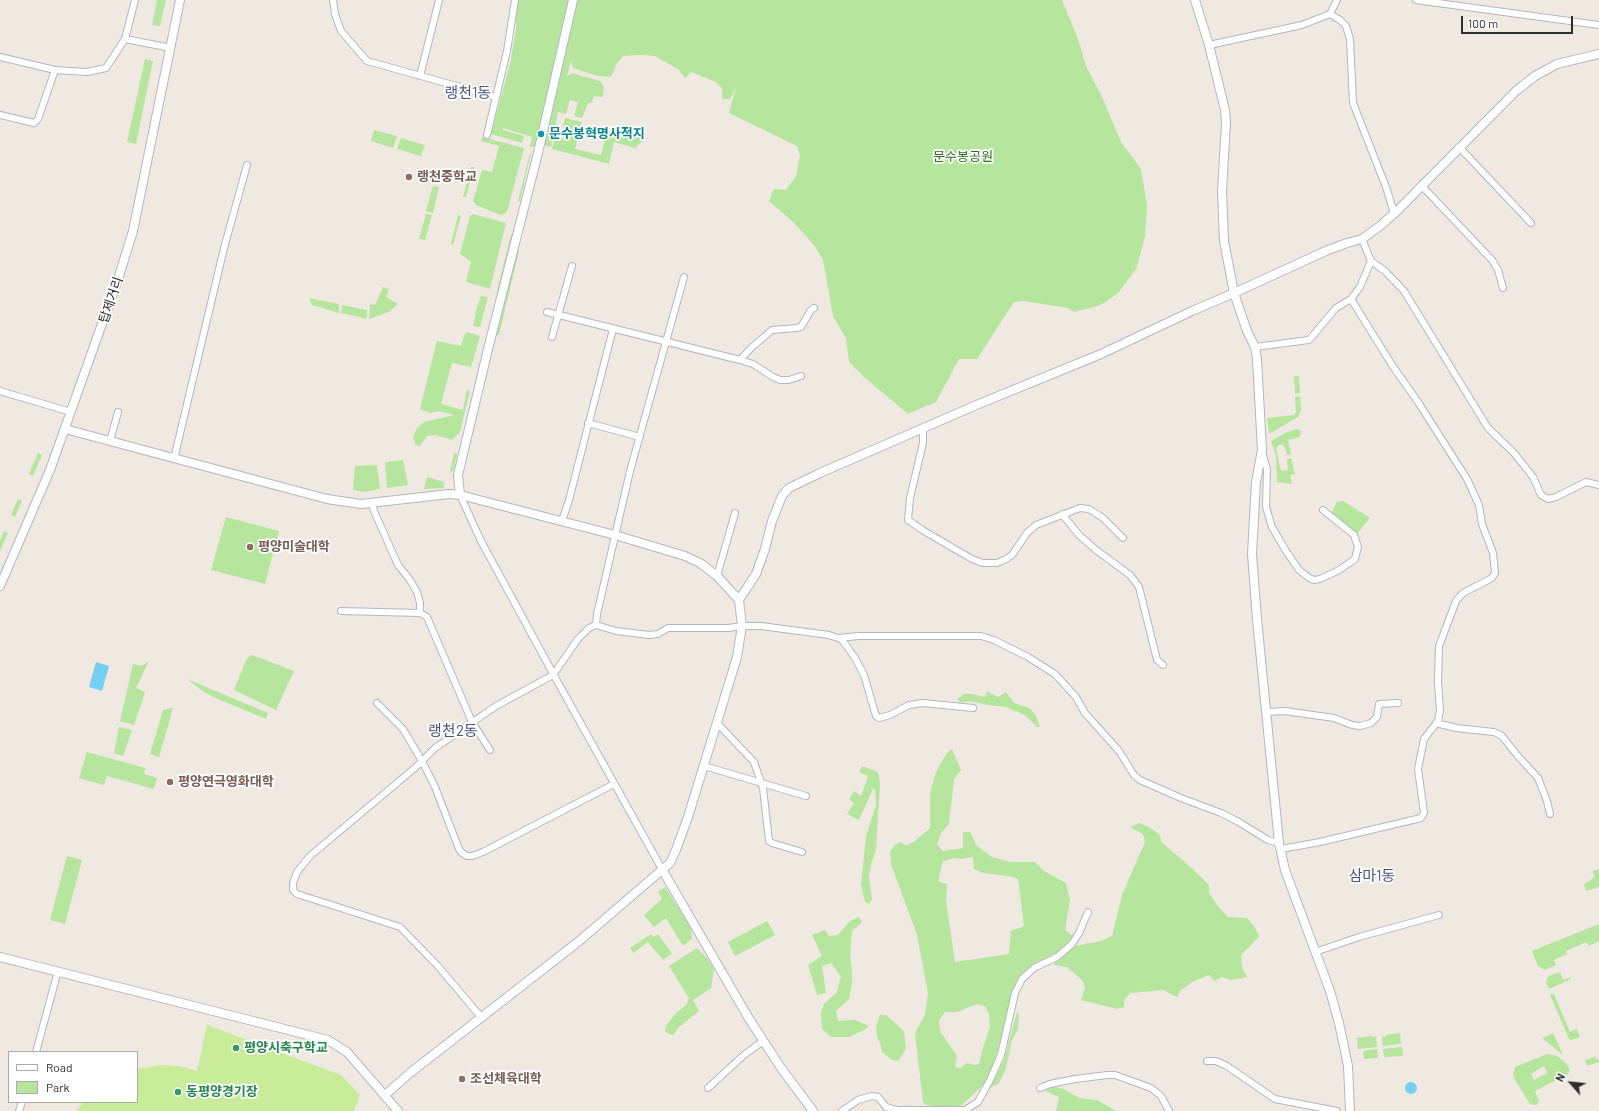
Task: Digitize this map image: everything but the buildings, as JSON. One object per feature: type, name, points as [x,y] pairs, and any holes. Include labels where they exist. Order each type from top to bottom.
[{"type":"street","points":[[0,56],[55,70],[88,72],[106,68],[125,39],[135,0]]},
{"type":"street","name":"탑제거리","points":[[0,586],[4,568],[50,470],[119,276],[133,231],[180,0]]},
{"type":"street","points":[[333,0],[335,14],[341,31],[367,61],[496,97]]},
{"type":"street","points":[[420,76],[439,0]]},
{"type":"street","points":[[487,135],[508,51],[515,0]]},
{"type":"street","points":[[573,0],[538,154],[489,345],[458,475],[460,495],[481,541],[518,607],[553,675],[663,870],[748,1017],[780,1068],[813,1111]]},
{"type":"street","points":[[1195,0],[1225,110],[1226,122],[1222,172],[1224,234],[1234,294],[1247,331],[1255,347],[1258,367],[1262,450],[1256,489],[1252,554],[1280,846],[1285,870],[1330,991],[1339,1023],[1348,1066],[1350,1111]]},
{"type":"street","points":[[1208,45],[1302,25],[1330,14],[1338,0]]},
{"type":"street","points":[[1416,0],[1599,25]]},
{"type":"street","points":[[1330,14],[1346,26],[1350,39],[1353,103],[1386,187],[1394,213]]},
{"type":"street","points":[[125,39],[171,48]]},
{"type":"street","points":[[739,600],[756,574],[765,549],[772,521],[782,496],[789,488],[974,406],[1101,354],[1192,310],[1234,294],[1328,250],[1362,239],[1394,213],[1516,91],[1535,76],[1557,64],[1599,54]]},
{"type":"street","points":[[0,115],[34,123],[38,119],[55,70]]},
{"type":"street","points":[[1459,147],[1531,223]]},
{"type":"street","points":[[174,459],[224,248],[247,165]]},
{"type":"street","points":[[1421,185],[1492,260],[1498,270],[1503,288]]},
{"type":"street","points":[[1362,239],[1371,261],[1385,272],[1404,292],[1488,428],[1514,453],[1533,477],[1541,496],[1548,499],[1556,497],[1586,482],[1599,485]]},
{"type":"street","points":[[1255,347],[1309,340],[1336,308],[1351,300],[1360,287],[1371,261]]},
{"type":"street","points":[[552,337],[572,266]]},
{"type":"street","points":[[596,625],[597,614],[630,470],[684,277]]},
{"type":"street","points":[[838,638],[859,636],[981,636],[994,640],[1028,656],[1055,674],[1076,698],[1085,713],[1118,751],[1134,775],[1140,780],[1181,798],[1221,813],[1280,846],[1320,842],[1421,818],[1424,814],[1424,808],[1418,769],[1424,739],[1438,721],[1440,711],[1438,682],[1439,646],[1456,601],[1463,593],[1492,578],[1494,573],[1493,553],[1482,524],[1479,505],[1467,479],[1351,300]]},
{"type":"street","points":[[740,360],[751,348],[772,330],[801,327],[811,310],[814,308]]},
{"type":"street","points":[[547,312],[740,360],[752,364],[780,380],[789,380],[801,376]]},
{"type":"street","points":[[562,521],[569,500],[613,329]]},
{"type":"street","points":[[0,391],[71,412]]},
{"type":"street","points":[[110,441],[118,412]]},
{"type":"street","points":[[588,423],[640,437]]},
{"type":"street","points":[[65,429],[327,500],[361,504],[449,494],[460,495],[615,535],[685,556],[700,563],[717,576],[739,600],[742,626],[737,657],[704,766],[676,850],[670,863],[578,942],[410,1073],[385,1095]]},
{"type":"street","points":[[923,429],[923,443],[910,498],[908,520],[972,560],[983,563],[997,563],[1012,555],[1027,533],[1036,525],[1080,508],[1089,510],[1103,518],[1123,538]]},
{"type":"street","points":[[1262,450],[1267,469],[1266,507],[1272,527],[1299,570],[1314,580],[1320,579],[1338,570],[1355,558],[1358,548],[1354,535],[1323,510]]},
{"type":"street","points":[[372,502],[374,511],[398,565],[410,580],[416,592],[420,603],[420,613]]},
{"type":"street","points":[[717,576],[735,513]]},
{"type":"street","points":[[1062,514],[1079,535],[1096,550],[1130,575],[1139,587],[1157,660],[1163,665]]},
{"type":"street","points":[[341,611],[420,613],[427,617],[472,722],[490,750]]},
{"type":"street","points":[[481,1017],[437,965],[400,927],[297,894],[293,890],[293,883],[297,872],[310,856],[422,761],[435,748],[496,706],[553,675],[578,639],[589,628],[596,625],[616,630],[649,635],[658,634],[668,628],[728,628],[761,626],[829,635],[843,641],[864,675],[876,716],[879,718],[890,715],[909,705],[923,703],[973,708]]},
{"type":"street","points":[[377,703],[403,729],[422,761],[435,787],[459,849],[467,856],[472,856],[483,852],[614,784]]},
{"type":"street","points":[[1266,712],[1285,711],[1334,718],[1352,725],[1360,726],[1371,723],[1376,717],[1379,704],[1398,703]]},
{"type":"street","points":[[1436,723],[1456,728],[1494,732],[1502,736],[1516,755],[1538,778],[1547,801],[1550,814]]},
{"type":"street","points":[[717,724],[754,762],[761,783],[769,841],[802,852]]},
{"type":"street","points":[[704,766],[806,796]]},
{"type":"street","points":[[842,1111],[858,1100],[872,1096],[878,1097],[883,1104],[891,1109],[964,1110],[972,1107],[978,1102],[990,1080],[1001,1054],[1015,993],[1022,979],[1034,968],[1057,957],[1072,944],[1079,933],[1088,912]]},
{"type":"street","points":[[1315,952],[1359,936],[1439,915]]},
{"type":"street","points":[[0,957],[328,1040],[347,1052],[398,1111]]},
{"type":"street","points":[[36,1051],[58,971]]},
{"type":"street","points":[[708,1088],[744,1055],[763,1041]]},
{"type":"street","points":[[1208,1062],[1216,1061],[1227,1066],[1275,1099],[1337,1111]]},
{"type":"street","points":[[1040,1088],[1050,1084],[1075,1079],[1115,1075],[1151,1088],[1161,1096],[1170,1111]]},
{"type":"green space","points":[[157,0],[166,0],[160,26],[152,25]]},
{"type":"green space","name":"문수봉공원","points":[[516,0],[1062,0],[1078,39],[1086,66],[1103,99],[1121,142],[1141,169],[1147,205],[1145,237],[1136,269],[1119,292],[1106,302],[1097,306],[1074,312],[1067,308],[1024,301],[1014,302],[977,359],[959,359],[936,402],[908,414],[864,377],[849,362],[846,338],[833,316],[823,260],[815,246],[793,222],[769,201],[774,189],[786,190],[796,176],[800,156],[797,146],[729,113],[736,87],[730,99],[722,99],[722,88],[716,82],[691,72],[685,78],[679,70],[655,56],[623,56],[617,63],[611,77],[598,76],[573,68],[571,61],[567,76],[572,73],[600,81],[604,87],[603,97],[594,96],[591,103],[588,103],[582,118],[574,116],[578,102],[570,100],[566,114],[558,112],[551,147],[542,144],[543,140],[537,138],[534,147],[530,147],[532,137],[503,128],[503,130],[524,136],[522,143],[491,134],[510,64],[516,30]]},
{"type":"green space","points":[[145,59],[153,61],[136,144],[127,142]]},
{"type":"green space","points":[[565,118],[582,122],[575,149],[601,155],[607,131],[633,138],[640,133],[645,139],[635,148],[614,142],[609,164],[552,149],[555,137],[564,139],[566,129],[563,128]]},
{"type":"green space","points":[[374,130],[397,136],[393,148],[371,141]]},
{"type":"green space","points":[[482,137],[524,148],[507,212],[501,215],[476,205],[473,201],[482,170],[492,172],[499,146],[481,141]]},
{"type":"green space","points":[[401,138],[425,145],[421,156],[397,149]]},
{"type":"green space","points":[[530,153],[520,201],[518,201]]},
{"type":"green space","points":[[471,167],[474,167],[466,197],[463,197]]},
{"type":"green space","points":[[433,186],[439,187],[433,213],[426,211]]},
{"type":"green space","points":[[426,214],[432,215],[425,240],[419,239]]},
{"type":"green space","points":[[473,214],[506,223],[490,289],[466,282],[471,261],[460,254],[470,216]]},
{"type":"green space","points":[[458,215],[461,216],[453,245],[451,244]]},
{"type":"green space","points":[[512,234],[498,292],[497,291]]},
{"type":"green space","points":[[517,250],[519,251],[499,335],[496,335]]},
{"type":"green space","points":[[383,287],[389,289],[386,297],[398,304],[389,312],[369,319],[370,304],[375,305]]},
{"type":"green space","points":[[481,296],[488,297],[480,327],[473,326],[475,313]]},
{"type":"green space","points":[[309,298],[339,304],[339,313],[312,305]]},
{"type":"green space","points":[[342,305],[367,310],[367,319],[341,313]]},
{"type":"green space","points":[[467,332],[480,336],[471,367],[452,363],[441,404],[463,410],[467,390],[470,391],[460,432],[452,440],[436,435],[427,436],[420,446],[416,445],[413,438],[417,428],[424,422],[454,415],[438,411],[430,413],[420,409],[437,341],[461,346]]},
{"type":"green space","points":[[1294,376],[1299,376],[1300,393],[1295,393]]},
{"type":"green space","points":[[1300,396],[1301,410],[1298,417],[1269,434],[1267,418],[1294,415],[1296,412],[1295,397]]},
{"type":"green space","points":[[1297,429],[1301,431],[1300,437],[1288,440],[1291,454],[1287,455],[1283,445],[1279,445],[1276,448],[1282,471],[1288,470],[1287,459],[1291,458],[1295,474],[1290,475],[1292,484],[1277,482],[1276,456],[1271,441],[1287,432]]},
{"type":"green space","points":[[38,453],[42,455],[33,476],[29,474]]},
{"type":"green space","points":[[456,453],[457,455],[453,471],[451,472],[450,470],[454,454]]},
{"type":"green space","points":[[403,460],[408,485],[387,488],[385,462]]},
{"type":"green space","points":[[377,465],[380,489],[364,492],[353,490],[355,466]]},
{"type":"green space","points":[[427,477],[444,482],[444,488],[424,489]]},
{"type":"green space","points":[[18,499],[22,501],[15,517],[11,515]]},
{"type":"green space","points":[[1343,501],[1370,518],[1356,535],[1331,514],[1337,502]]},
{"type":"green space","points":[[226,517],[279,531],[265,584],[211,570]]},
{"type":"green space","points":[[4,531],[8,533],[0,551],[0,541]]},
{"type":"green space","points":[[252,655],[294,671],[276,710],[234,690],[247,658]]},
{"type":"green space","points":[[149,661],[136,688],[145,692],[134,725],[120,721],[133,664],[141,666]]},
{"type":"green space","points":[[187,679],[268,713],[266,719],[211,696]]},
{"type":"green space","points":[[987,691],[998,697],[1006,692],[1014,703],[1030,708],[1036,716],[1040,727],[1037,727],[1025,715],[1006,707],[970,701],[961,703],[957,699],[964,694],[985,697]]},
{"type":"green space","points":[[173,708],[159,757],[150,754],[163,710]]},
{"type":"green space","points":[[119,727],[132,730],[123,756],[114,753]]},
{"type":"green space","points":[[952,749],[961,770],[954,779],[949,824],[941,833],[937,844],[943,851],[963,848],[963,832],[970,832],[976,845],[992,857],[1010,862],[1035,862],[1044,871],[1066,883],[1070,900],[1065,930],[1073,936],[1061,950],[1031,966],[1021,975],[1012,996],[994,1064],[987,1081],[962,1105],[951,1108],[926,1105],[923,1102],[915,1033],[925,1015],[928,993],[917,935],[891,864],[890,852],[895,845],[901,842],[906,846],[915,841],[930,828],[930,793],[936,772],[947,753]],"holes":[[[973,857],[974,869],[983,873],[1009,876],[1018,879],[1024,926],[1011,931],[1009,954],[955,962],[946,900],[947,884],[939,882],[939,877],[943,861],[955,858],[961,859]],[[977,1004],[985,1006],[989,1014],[990,1027],[979,1064],[975,1065],[967,1063],[960,1068],[955,1067],[957,1056],[940,1031],[939,1020],[945,1012],[957,1012]]]},
{"type":"green space","points":[[87,752],[145,768],[144,774],[157,778],[154,789],[107,776],[104,785],[79,778]]},
{"type":"green space","points":[[862,766],[878,772],[880,783],[876,850],[871,864],[869,877],[872,899],[869,904],[865,902],[861,885],[866,836],[876,805],[875,789],[873,789],[859,820],[847,814],[854,803],[849,799],[854,791],[861,796],[868,776],[859,772]]},
{"type":"green space","points":[[1139,823],[1149,827],[1160,835],[1161,842],[1209,885],[1209,893],[1219,908],[1228,917],[1247,918],[1255,928],[1259,936],[1241,955],[1242,967],[1247,977],[1231,980],[1222,977],[1214,981],[1209,975],[1192,982],[1180,991],[1177,997],[1164,990],[1130,993],[1124,1000],[1124,1007],[1117,1009],[1081,1000],[1085,988],[1083,981],[1067,967],[1054,965],[1056,960],[1075,946],[1101,941],[1112,936],[1122,895],[1145,842],[1143,834],[1130,827]]},
{"type":"green space","points":[[67,856],[82,860],[65,924],[50,920]]},
{"type":"green space","points":[[1599,869],[1599,887],[1586,891],[1584,884],[1594,878],[1593,871]]},
{"type":"green space","points":[[665,887],[691,928],[692,939],[683,946],[666,918],[654,927],[644,915],[662,899],[658,892]]},
{"type":"green space","points":[[859,917],[862,922],[852,931],[850,955],[852,984],[849,999],[836,1011],[838,1021],[855,1020],[869,1026],[849,1037],[831,1037],[822,1029],[821,1013],[824,1004],[837,992],[841,977],[831,963],[822,966],[826,993],[817,995],[808,965],[822,956],[812,935],[825,930],[829,936],[838,935],[850,921]]},
{"type":"green space","points":[[767,921],[775,935],[735,956],[728,942]]},
{"type":"green space","points":[[1599,924],[1599,941],[1589,946],[1586,942],[1566,951],[1567,954],[1554,960],[1556,965],[1545,970],[1538,966],[1532,951]]},
{"type":"green space","points":[[651,934],[654,937],[658,934],[672,954],[663,960],[648,942],[633,953],[630,948]]},
{"type":"green space","points":[[697,948],[707,958],[714,969],[711,988],[693,1000],[699,1011],[678,1028],[673,1035],[665,1032],[666,1026],[675,1014],[686,1005],[689,998],[669,966]]},
{"type":"green space","points":[[1560,972],[1563,980],[1571,977],[1571,979],[1549,989],[1546,983],[1547,979],[1549,976]]},
{"type":"green space","points":[[1554,994],[1570,1032],[1577,1029],[1580,1037],[1571,1040],[1569,1039],[1550,995]]},
{"type":"green space","points":[[1017,1012],[1019,1016],[1018,1029],[1012,1040],[1006,1068],[999,1083],[990,1088],[1004,1060]]},
{"type":"green space","points":[[880,1015],[886,1015],[904,1031],[906,1049],[898,1061],[891,1059],[882,1052],[877,1037],[876,1027]]},
{"type":"green space","name":"평양시축구학교","points":[[207,1025],[341,1075],[360,1095],[354,1111],[76,1111],[82,1103],[138,1103],[138,1069],[161,1065],[179,1066],[197,1071]]},
{"type":"green space","points":[[1400,1033],[1401,1044],[1383,1046],[1382,1037]]},
{"type":"green space","points":[[1553,1033],[1563,1055],[1542,1038]]},
{"type":"green space","points":[[1372,1036],[1376,1037],[1377,1047],[1358,1049],[1357,1038]]},
{"type":"green space","points":[[1402,1047],[1403,1056],[1384,1057],[1383,1049]]},
{"type":"green space","points":[[1377,1049],[1378,1058],[1364,1059],[1363,1051]]},
{"type":"green space","points":[[1547,1054],[1557,1056],[1566,1063],[1570,1070],[1568,1074],[1535,1091],[1539,1102],[1536,1105],[1530,1104],[1515,1080],[1513,1074],[1515,1067]],"holes":[[[1544,1066],[1547,1073],[1534,1080],[1531,1074]]]},
{"type":"green space","points":[[1596,1057],[1597,1060],[1599,1059],[1599,1062],[1587,1066],[1585,1060]]},
{"type":"green space","points":[[1052,1086],[1064,1089],[1079,1098],[1097,1100],[1116,1111],[1056,1111],[1059,1097],[1046,1091]]},
{"type":"water","points":[[96,662],[109,666],[102,691],[89,687]]},
{"type":"water","points":[[1411,1082],[1415,1084],[1417,1088],[1415,1092],[1411,1094],[1407,1092],[1405,1088],[1407,1084]]},
{"type":"place","name":"문수봉혁명사적지","points":[[541,134]]},
{"type":"place","name":"랭천중학교","points":[[409,177]]},
{"type":"place","name":"평양미술대학","points":[[250,547]]},
{"type":"place","name":"평양연극영화대학","points":[[170,782]]},
{"type":"place","name":"평양시축구학교","points":[[236,1048]]},
{"type":"place","name":"조선체육대학","points":[[462,1079]]},
{"type":"place","name":"동평양경기장","points":[[178,1092]]},
{"type":"district","name":"랭천1동","points":[[468,93]]},
{"type":"district","name":"랭천2동","points":[[453,731]]},
{"type":"district","name":"삼마1동","points":[[1372,876]]}]
